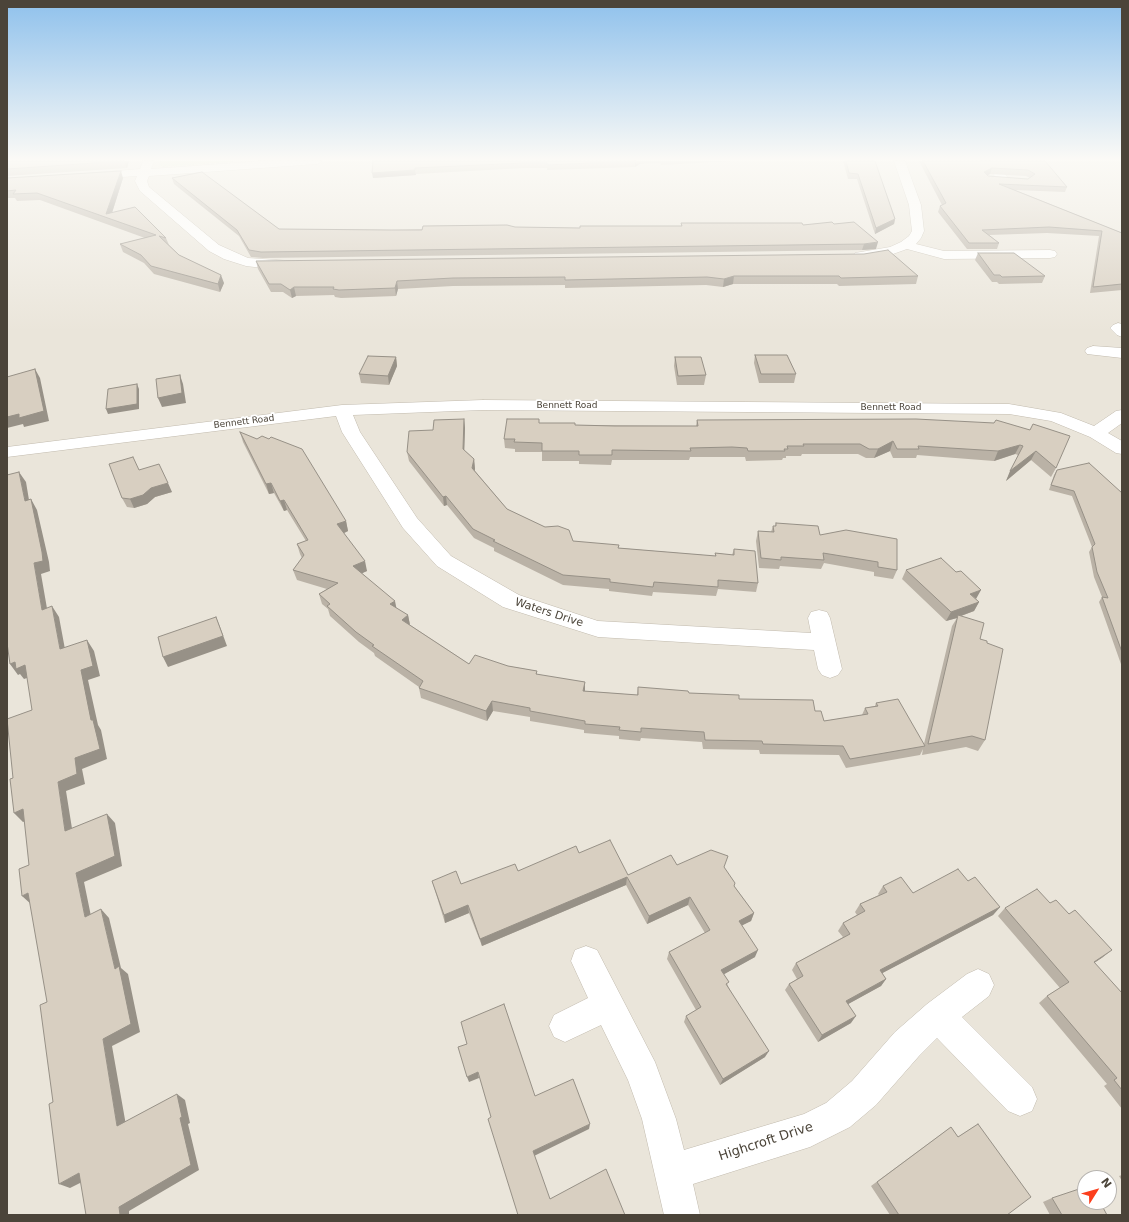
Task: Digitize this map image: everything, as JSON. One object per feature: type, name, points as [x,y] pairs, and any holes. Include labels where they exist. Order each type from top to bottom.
[{"type":"street","points":[[178,218],[214,248],[229,256],[246,262],[263,264],[295,264]]},
{"type":"street","points":[[846,256],[879,254],[906,245],[915,238],[918,231],[918,218]]},
{"type":"street","points":[[906,245],[944,255],[1050,254]]},
{"type":"street","points":[[1093,351],[1122,353]]},
{"type":"street","name":"Bennett Road","points":[[7,452],[342,410],[483,405],[1009,409],[1055,417],[1096,433],[1122,449]]},
{"type":"street","name":"Waters Drive","points":[[342,410],[351,432],[410,523],[444,561],[512,601],[598,629],[824,642]]},
{"type":"street","points":[[1096,433],[1122,414]]},
{"type":"street","points":[[819,618],[830,670]]},
{"type":"street","points":[[586,961],[643,1074],[659,1118],[682,1215]]},
{"type":"street","name":"Highcroft Drive","points":[[672,1172],[810,1130],[838,1115],[864,1093],[907,1044],[938,1015],[978,985]]},
{"type":"street","points":[[565,1026],[608,1005]]},
{"type":"street","points":[[938,1015],[1020,1099]]},
{"type":"shaded area","points":[[7,218],[1122,218],[1122,1215],[7,1215]]},
{"type":"building","points":[[108,218],[146,218],[166,238],[159,236],[179,255],[221,275],[218,284],[151,266],[141,255],[120,244],[156,235]]},
{"type":"building","points":[[222,218],[264,218],[279,229],[422,230],[423,226],[507,225],[515,227],[580,228],[580,226],[682,226],[681,223],[802,223],[803,225],[832,222],[834,224],[854,222],[878,242],[864,244],[261,252],[249,250],[237,230]]},
{"type":"building","points":[[873,218],[895,218],[895,219],[876,228]]},
{"type":"building","points":[[949,218],[1084,218],[1122,233],[1122,284],[1093,287],[1102,231],[1049,227],[982,230],[999,243],[969,243]]},
{"type":"building","points":[[888,250],[918,276],[841,278],[839,276],[734,276],[724,279],[707,277],[565,280],[565,277],[453,278],[397,281],[395,288],[339,290],[333,289],[334,287],[294,287],[290,290],[281,284],[269,284],[256,261],[864,254]]},
{"type":"building","points":[[978,253],[1014,253],[1045,276],[1002,277],[1000,275],[994,275]]},
{"type":"building","points":[[755,355],[787,355],[796,374],[761,374]]},
{"type":"building","points":[[368,356],[396,357],[388,376],[359,374]]},
{"type":"building","points":[[675,357],[701,357],[706,375],[678,376]]},
{"type":"building","points":[[35,369],[44,411],[19,418],[19,414],[7,417],[7,377]]},
{"type":"building","points":[[180,375],[182,393],[158,398],[156,379]]},
{"type":"building","points":[[137,384],[137,404],[106,409],[108,389]]},
{"type":"building","points":[[464,419],[463,449],[474,459],[472,468],[507,509],[545,527],[558,526],[569,530],[573,541],[619,545],[618,548],[716,556],[715,553],[734,555],[734,549],[755,551],[758,583],[718,580],[718,587],[654,582],[653,587],[610,582],[610,579],[563,575],[493,541],[495,540],[473,529],[446,496],[443,497],[407,452],[409,431],[433,430],[434,420]]},
{"type":"building","points":[[507,419],[539,419],[539,423],[575,423],[575,425],[615,426],[698,426],[697,420],[916,419],[994,423],[996,420],[1030,430],[1033,424],[1070,436],[1056,468],[1036,451],[1010,471],[1023,446],[1020,445],[998,451],[918,446],[919,449],[897,449],[893,441],[878,449],[869,449],[860,444],[803,444],[804,446],[787,446],[788,449],[784,449],[785,451],[748,451],[747,448],[732,447],[690,448],[691,451],[612,450],[612,455],[579,455],[579,451],[542,451],[542,443],[514,442],[515,439],[504,439]]},
{"type":"building","points":[[240,432],[257,439],[262,436],[269,439],[271,437],[302,449],[346,521],[337,524],[365,561],[353,566],[395,601],[390,604],[408,615],[402,620],[469,664],[475,655],[508,666],[537,671],[536,674],[585,682],[583,691],[638,695],[638,687],[688,691],[689,693],[739,695],[739,699],[813,700],[815,711],[821,711],[824,721],[868,714],[865,708],[878,706],[876,703],[898,699],[925,746],[850,759],[843,746],[763,744],[762,741],[705,740],[704,732],[641,728],[641,732],[619,730],[620,727],[585,724],[585,721],[530,711],[530,708],[492,701],[486,711],[419,688],[423,681],[372,646],[374,645],[356,632],[327,606],[330,604],[319,594],[338,583],[293,570],[304,555],[297,544],[308,540],[284,500],[280,501],[271,483],[266,484]]},
{"type":"building","points":[[133,457],[139,470],[159,464],[168,483],[151,488],[143,495],[130,499],[122,498],[109,464]]},
{"type":"building","points":[[1089,463],[1122,493],[1122,652],[1102,597],[1108,598],[1097,572],[1092,547],[1095,544],[1074,491],[1051,485],[1057,470]]},
{"type":"building","points":[[19,472],[25,501],[31,499],[42,552],[43,561],[34,563],[42,610],[52,606],[60,649],[87,640],[93,666],[81,670],[91,720],[93,720],[100,749],[75,758],[77,774],[58,782],[65,831],[107,814],[115,856],[76,873],[85,917],[101,909],[115,969],[119,966],[131,1024],[103,1039],[117,1126],[177,1094],[182,1117],[180,1118],[191,1165],[119,1207],[120,1215],[86,1215],[79,1173],[59,1184],[49,1104],[53,1102],[40,1005],[47,1002],[28,893],[22,896],[19,869],[29,865],[23,809],[14,813],[10,779],[13,778],[7,719],[32,710],[25,665],[16,669],[15,662],[10,664],[7,643],[7,475]]},
{"type":"building","points":[[776,523],[818,526],[820,535],[846,530],[897,539],[897,570],[878,567],[878,562],[823,553],[824,560],[781,557],[781,560],[761,558],[758,531],[774,532],[773,526],[776,526]]},
{"type":"building","points":[[941,558],[956,572],[961,571],[981,590],[970,594],[979,602],[951,612],[906,570]]},
{"type":"building","points":[[958,615],[984,623],[980,639],[1003,649],[985,740],[972,736],[928,744]]},
{"type":"building","points":[[216,617],[223,636],[163,657],[158,637]]},
{"type":"building","points":[[610,840],[628,875],[671,855],[677,865],[711,850],[728,856],[724,867],[735,883],[734,886],[754,913],[739,921],[758,950],[721,970],[729,982],[726,984],[769,1051],[723,1079],[686,1016],[701,1007],[669,952],[710,930],[690,897],[649,916],[627,877],[480,939],[468,905],[444,915],[432,881],[456,871],[461,884],[515,864],[518,871],[576,846],[579,853]]},
{"type":"building","points":[[958,869],[968,881],[975,877],[1000,907],[880,970],[886,979],[846,1001],[856,1016],[822,1035],[789,984],[803,976],[796,963],[850,934],[843,923],[865,911],[860,904],[887,892],[883,886],[901,877],[913,893]]},
{"type":"building","points":[[1037,889],[1050,903],[1056,900],[1069,914],[1075,910],[1112,950],[1094,962],[1122,993],[1122,1090],[1114,1080],[1117,1078],[1047,996],[1069,982],[1005,908]]},
{"type":"building","points":[[504,1004],[535,1096],[573,1079],[590,1124],[533,1151],[550,1199],[606,1169],[625,1215],[518,1215],[488,1119],[491,1117],[478,1072],[467,1077],[458,1047],[467,1044],[461,1022]]},
{"type":"building","points":[[978,1124],[1031,1197],[1007,1215],[899,1215],[877,1182],[951,1127],[958,1137]]},
{"type":"building","points":[[1077,1190],[1077,1210],[1104,1210],[1107,1215],[1062,1215],[1052,1198]]}]
